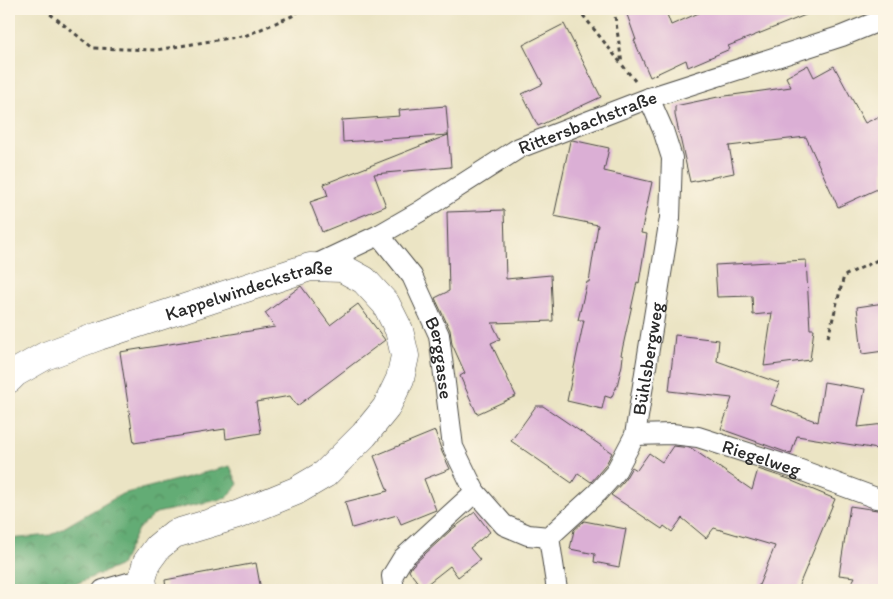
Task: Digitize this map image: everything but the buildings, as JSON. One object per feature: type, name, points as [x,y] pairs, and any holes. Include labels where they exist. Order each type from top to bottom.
[{"type":"street","name":"Rittersbachstraße","points":[[310,267],[379,235],[419,212],[519,148],[649,98],[842,36],[884,19]]},
{"type":"street","name":"Bühlsbergweg","points":[[549,537],[597,493],[615,473],[635,435],[670,218],[672,158],[663,130],[649,98]]},
{"type":"street","name":"Berggasse","points":[[379,235],[412,276],[438,335],[453,447],[475,492],[504,525],[528,535],[549,537]]},
{"type":"street","name":"Kappelwindeckstraße","points":[[11,375],[45,356],[99,336],[310,267],[342,268],[364,280],[386,304],[399,330],[405,356],[400,379],[386,408],[364,435],[325,474],[296,491],[237,515],[174,534],[158,547],[147,562],[143,585]]},
{"type":"street","name":"Riegelweg","points":[[635,435],[672,434],[698,438],[795,468],[876,498],[884,499]]},
{"type":"street","points":[[394,590],[392,576],[403,558],[475,492]]},
{"type":"street","points":[[549,537],[557,590]]},
{"type":"street","points":[[103,590],[143,585]]},
{"type":"path","points":[[44,9],[94,48],[156,50],[247,35],[292,16],[301,9]]},
{"type":"path","points":[[578,9],[649,98]]},
{"type":"path","points":[[614,9],[622,64]]},
{"type":"path","points":[[828,337],[844,276],[884,257]]},
{"type":"green space","points":[[230,466],[238,484],[227,498],[156,513],[138,529],[121,565],[61,590],[9,590],[9,539],[51,535],[122,494]]}]
